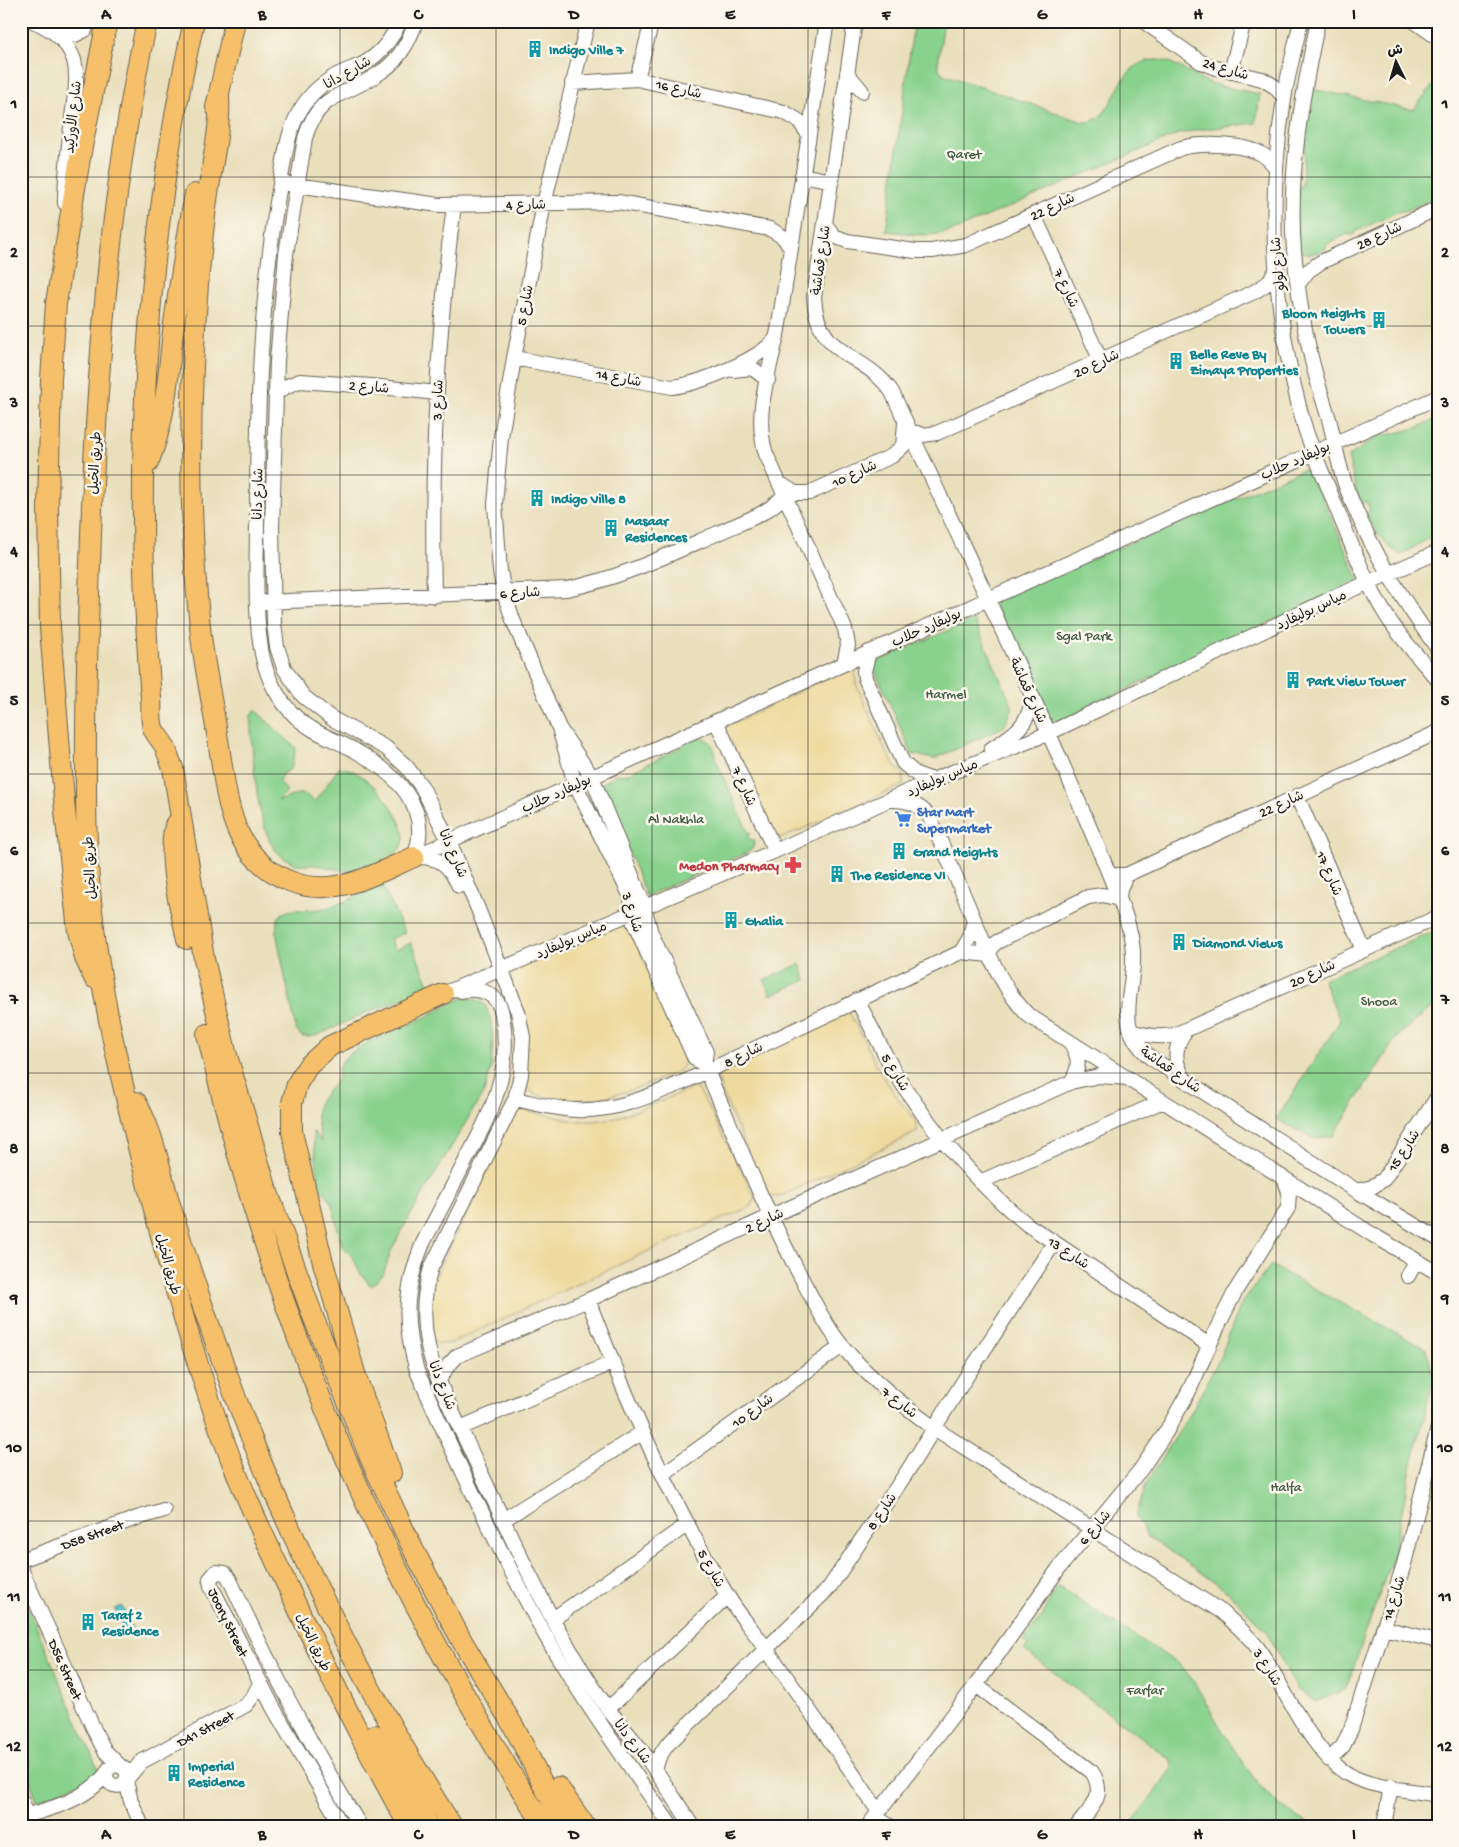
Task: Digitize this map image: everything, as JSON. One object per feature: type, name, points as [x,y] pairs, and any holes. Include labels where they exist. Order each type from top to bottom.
[{"type":"highway","points":[[104,995],[90,971],[78,931],[59,750],[50,628],[48,506],[51,379],[56,303],[89,107],[107,21]]},
{"type":"highway","name":"طريق الخيل","points":[[147,21],[127,122],[114,209],[105,296],[94,460],[86,698],[86,797],[90,891],[104,995],[122,1082],[163,1243],[213,1410],[257,1522],[331,1678]]},
{"type":"highway","points":[[194,21],[170,149],[157,240],[148,335],[143,473],[144,581],[153,728],[169,758],[180,807],[204,960],[226,1052],[252,1144],[281,1229],[332,1366],[371,1460],[414,1551],[462,1640],[514,1727],[535,1771],[567,1826]]},
{"type":"highway","points":[[143,473],[159,435],[165,408],[186,245],[205,149],[219,96],[235,21]]},
{"type":"highway","points":[[219,96],[218,130],[205,218],[197,303],[193,383],[192,484],[201,635],[231,809],[239,833],[257,859],[278,875],[302,885],[323,888],[345,885],[414,857]]},
{"type":"highway","points":[[180,807],[172,845],[174,871],[202,1012],[239,1156],[264,1240],[297,1337],[352,1474],[405,1586],[474,1712],[544,1826]]},
{"type":"highway","points":[[414,1551],[408,1515],[370,1417],[337,1313],[292,1132],[291,1113],[297,1084],[308,1066],[322,1052],[338,1042],[444,994]]},
{"type":"highway","points":[[122,1082],[137,1105],[149,1129],[183,1247],[207,1320],[248,1431],[288,1525],[359,1668],[390,1724],[452,1826]]},
{"type":"highway","points":[[331,1678],[409,1826]]},
{"type":"highway","points":[[331,1678],[363,1716],[428,1826]]},
{"type":"highway","points":[[514,1727],[539,1759],[585,1826]]},
{"type":"street","points":[[36,22],[76,35],[85,30],[88,21]]},
{"type":"street","name":"شارع دانا","points":[[400,21],[392,38],[379,52],[364,63],[334,76],[307,99],[291,130],[280,183],[268,274],[262,350],[257,489],[258,602],[261,651],[267,672],[276,692],[304,724],[364,756],[386,772],[406,792],[415,807],[419,823],[419,840],[414,857],[429,857],[444,863],[452,870],[468,901],[478,909]]},
{"type":"street","name":"شارع دانا","points":[[416,21],[407,43],[388,67],[371,79],[333,97],[315,116],[305,138],[284,271],[275,394],[272,518],[273,601],[277,646],[284,668],[303,696],[320,711],[375,741],[396,757],[406,766],[422,787],[449,841],[518,1012],[523,1037],[523,1062],[519,1087],[515,1099],[431,1268],[425,1286],[424,1298],[424,1324],[428,1348],[439,1380],[460,1428],[503,1520],[553,1619],[608,1709],[638,1746],[692,1826]]},
{"type":"street","name":"شارع 5","points":[[504,593],[497,546],[495,504],[501,437],[514,358],[544,204],[588,21]]},
{"type":"street","points":[[637,79],[652,21]]},
{"type":"street","points":[[827,21],[777,337],[760,417],[760,429],[766,454],[847,636],[847,652],[844,664]]},
{"type":"street","name":"شارع قماشة","points":[[855,21],[814,297],[818,322],[823,333],[840,351],[880,377],[892,392],[1049,733],[1110,875],[1130,934],[1133,955],[1128,1016],[1130,1031],[1142,1050],[1357,1191],[1438,1239]]},
{"type":"street","name":"شارع 24","points":[[1143,21],[1201,62],[1231,72],[1262,79],[1274,86],[1284,97]]},
{"type":"street","points":[[1231,72],[1244,21]]},
{"type":"street","name":"شارع لولو","points":[[1301,21],[1284,97],[1276,168],[1274,210],[1277,269],[1285,342],[1292,377],[1314,452],[1368,583],[1386,616],[1438,680]]},
{"type":"street","name":"شارع لولو","points":[[1318,21],[1309,61],[1295,161],[1294,249],[1304,323],[1312,363],[1347,488],[1369,539],[1388,574],[1417,621],[1438,649]]},
{"type":"street","points":[[1414,21],[1438,38]]},
{"type":"street","name":"شارع الأوركيد","points":[[36,22],[52,31],[63,41],[71,54],[76,68],[66,175],[67,233]]},
{"type":"street","name":"شارع 24","points":[[1262,79],[1277,75],[1291,67]]},
{"type":"street","points":[[847,73],[862,91]]},
{"type":"street","name":"شارع 16","points":[[572,83],[637,79],[784,112],[799,121],[809,135]]},
{"type":"street","points":[[784,112],[800,109],[814,100]]},
{"type":"street","points":[[1254,150],[1279,138]]},
{"type":"street","name":"شارع 22","points":[[825,224],[834,236],[848,241],[915,251],[949,249],[966,245],[1181,148],[1207,144],[1254,150]]},
{"type":"street","points":[[1254,150],[1267,157],[1276,168]]},
{"type":"street","points":[[802,175],[832,181]]},
{"type":"street","name":"شارع 4","points":[[280,183],[410,202],[454,205],[618,202],[770,229]]},
{"type":"street","name":"شارع 3","points":[[434,596],[433,481],[437,393],[441,319],[454,205]]},
{"type":"street","name":"شارع 28","points":[[1299,283],[1308,271],[1321,262],[1438,208]]},
{"type":"street","points":[[770,229],[785,224],[796,213]]},
{"type":"street","name":"شارع 7","points":[[1034,215],[1101,361]]},
{"type":"street","points":[[770,229],[782,237],[791,248]]},
{"type":"street","points":[[820,257],[831,245],[848,241]]},
{"type":"street","points":[[1294,249],[1307,258],[1321,262]]},
{"type":"street","name":"شارع 20","points":[[908,425],[923,435],[937,433],[1254,292],[1268,283],[1277,269]]},
{"type":"street","points":[[1254,292],[1269,297],[1281,306]]},
{"type":"street","name":"شارع 14","points":[[514,358],[672,387],[694,383],[722,371],[761,352],[773,343],[777,337]]},
{"type":"street","points":[[277,361],[287,372],[300,381]]},
{"type":"street","name":"شارع 14","points":[[722,371],[752,368],[768,380]]},
{"type":"street","points":[[275,394],[287,386],[300,381]]},
{"type":"street","name":"شارع 2","points":[[300,381],[363,385],[437,393]]},
{"type":"street","name":"بوليفارد حلاب","points":[[414,857],[1438,396]]},
{"type":"street","name":"شارع 10","points":[[781,489],[809,493],[892,456],[903,446],[908,425]]},
{"type":"street","points":[[922,456],[928,444],[937,433]]},
{"type":"street","name":"شارع 6","points":[[258,602],[567,590],[614,578],[646,566],[768,510],[781,489]]},
{"type":"street","points":[[768,510],[794,517]]},
{"type":"street","name":"مياس بوليفارد","points":[[444,994],[775,851],[933,780],[1049,733],[1326,601],[1438,552]]},
{"type":"street","name":"شارع 3","points":[[504,593],[518,632],[559,728],[575,784],[638,910]]},
{"type":"street","points":[[869,652],[864,670],[865,678],[903,762],[916,774],[933,780]]},
{"type":"street","points":[[975,762],[990,749],[1017,731],[1031,711],[1034,699]]},
{"type":"street","name":"شارع 7","points":[[716,721],[775,851]]},
{"type":"street","name":"شارع 3","points":[[559,728],[592,777],[638,910],[636,928],[696,1060],[706,1067],[771,1216]]},
{"type":"street","name":"شارع 22","points":[[1110,875],[1126,875],[1438,732]]},
{"type":"street","name":"شارع 17","points":[[1297,796],[1364,950]]},
{"type":"street","points":[[890,800],[901,799],[912,802],[929,816],[989,954],[1008,991],[1028,1015],[1071,1044],[1438,1274]]},
{"type":"street","points":[[989,954],[992,946],[997,942],[1088,897],[1103,895],[1119,899],[1120,889],[1126,875]]},
{"type":"street","name":"شارع 20","points":[[1130,1031],[1150,1036],[1174,1035],[1438,917]]},
{"type":"street","points":[[961,952],[970,936],[974,919]]},
{"type":"street","name":"شارع 8","points":[[515,1099],[564,1110],[586,1110],[608,1108],[641,1099],[706,1067],[961,952],[989,954]]},
{"type":"street","name":"شارع دانا","points":[[444,994],[476,989],[487,992],[496,1000],[501,1010],[503,1021],[505,1043],[504,1066],[499,1088],[486,1123],[423,1243],[416,1261],[409,1283],[407,1305],[407,1328],[410,1350],[417,1372],[473,1494],[534,1614],[590,1708],[671,1826]]},
{"type":"street","name":"شارع 5","points":[[857,1000],[896,1073],[916,1104],[945,1140]]},
{"type":"street","points":[[1184,1078],[1177,1064],[1176,1049],[1186,1030]]},
{"type":"street","points":[[1071,1044],[1077,1053],[1078,1063],[1076,1073],[1071,1082]]},
{"type":"street","name":"شارع 2","points":[[439,1380],[457,1356],[588,1300],[1071,1082],[1099,1076],[1128,1078]]},
{"type":"street","name":"شارع 15","points":[[1357,1191],[1372,1187],[1384,1179],[1438,1096]]},
{"type":"street","points":[[980,1182],[1163,1101]]},
{"type":"street","name":"شارع 13","points":[[945,1140],[980,1182],[1004,1206],[1054,1243],[1210,1345]]},
{"type":"street","points":[[1284,1178],[1289,1192],[1288,1208]]},
{"type":"street","name":"شارع 15","points":[[1384,1179],[1383,1194],[1386,1208]]},
{"type":"street","points":[[1288,1208],[1301,1201],[1315,1198]]},
{"type":"street","name":"شارع 6","points":[[874,1818],[1002,1651],[1029,1608],[1059,1568],[1141,1469],[1166,1432],[1189,1392],[1236,1290],[1288,1208]]},
{"type":"street","name":"شارع 7","points":[[771,1216],[804,1284],[842,1346],[874,1381],[899,1403],[934,1428],[1091,1530]]},
{"type":"street","name":"شارع 8","points":[[655,1770],[659,1757],[667,1745],[829,1588],[905,1475],[1054,1243]]},
{"type":"street","points":[[1408,1276],[1416,1261]]},
{"type":"street","name":"شارع 5","points":[[588,1300],[612,1363],[643,1432],[688,1524],[727,1596],[767,1649],[874,1818]]},
{"type":"street","name":"شارع 10","points":[[663,1474],[842,1346]]},
{"type":"street","points":[[428,1348],[442,1354],[457,1356]]},
{"type":"street","points":[[460,1428],[612,1363]]},
{"type":"street","name":"شارع 14","points":[[1329,1760],[1348,1738],[1432,1476],[1438,1428]]},
{"type":"street","points":[[503,1520],[643,1432]]},
{"type":"street","name":"D58 Street","points":[[21,1560],[164,1510]]},
{"type":"street","points":[[553,1619],[688,1524]]},
{"type":"street","name":"شارع 3","points":[[1091,1530],[1222,1612],[1241,1629],[1258,1648],[1314,1740],[1329,1760],[1354,1777],[1368,1782],[1438,1794]]},
{"type":"street","name":"D56 Street","points":[[21,1569],[78,1698],[142,1826]]},
{"type":"street","name":"Joory Street","points":[[342,1826],[274,1709],[210,1586],[211,1576],[216,1572],[222,1572],[228,1578],[280,1686],[316,1753],[360,1826]]},
{"type":"street","points":[[608,1709],[727,1596]]},
{"type":"street","points":[[1383,1628],[1438,1641]]},
{"type":"street","name":"D41 Street","points":[[24,1816],[58,1806],[246,1705],[260,1683]]},
{"type":"street","points":[[976,1685],[1092,1772],[1097,1780],[1099,1789],[1097,1798],[1077,1826]]},
{"type":"street","points":[[246,1705],[274,1709]]},
{"type":"street","points":[[638,1746],[652,1748],[667,1745]]},
{"type":"street","points":[[1384,1826],[1391,1786]]},
{"type":"street","points":[[21,1800],[24,1816]]},
{"type":"street","points":[[874,1818],[890,1826]]},
{"type":"green space","name":"Qaret","points":[[914,21],[944,21],[938,63],[939,69],[943,74],[1083,122],[1093,121],[1102,115],[1132,69],[1142,63],[1161,60],[1213,84],[1260,94],[1256,123],[1178,134],[948,232],[922,235],[886,231]]},
{"type":"green space","points":[[1438,79],[1438,198],[1400,211],[1357,231],[1353,235],[1347,234],[1327,244],[1325,249],[1318,252],[1308,254],[1298,250],[1295,190],[1302,185],[1305,145],[1301,143],[1307,88],[1413,110]]},
{"type":"green space","points":[[1438,418],[1438,533],[1401,555],[1384,542],[1372,525],[1365,514],[1370,510],[1366,501],[1360,505],[1348,457],[1378,436],[1416,428]]},
{"type":"green space","name":"Sgal Park","points":[[1309,467],[1359,580],[1051,725],[993,601]]},
{"type":"green space","name":"Harmel","points":[[974,619],[1013,708],[1004,727],[934,759],[912,754],[872,664]]},
{"type":"green space","points":[[255,710],[296,748],[291,769],[282,774],[279,782],[287,791],[278,801],[298,794],[305,794],[314,802],[339,768],[353,771],[379,791],[395,813],[403,829],[404,837],[403,843],[396,853],[377,865],[359,871],[298,864],[279,854],[268,836],[263,821],[256,785],[250,717]]},
{"type":"green space","name":"Al Nakhla","points":[[700,738],[709,741],[713,745],[715,758],[748,832],[751,833],[748,836],[749,839],[754,840],[753,848],[747,853],[646,896],[602,784],[617,774],[625,775],[680,748],[684,743]]},
{"type":"green space","points":[[379,885],[383,886],[405,933],[390,939],[395,950],[411,943],[430,986],[420,993],[370,1011],[318,1035],[302,1037],[296,1030],[277,937],[279,917],[287,911],[320,909],[336,905]]},
{"type":"green space","name":"Shooa","points":[[1438,930],[1438,1005],[1431,1008],[1397,1037],[1333,1136],[1315,1139],[1276,1119],[1340,1021],[1323,979]]},
{"type":"green space","points":[[800,964],[806,980],[771,995],[764,980]]},
{"type":"green space","points":[[467,997],[478,1000],[485,1005],[490,1017],[493,1039],[491,1068],[484,1092],[408,1219],[391,1251],[383,1275],[371,1286],[361,1274],[353,1258],[342,1247],[332,1204],[326,1194],[320,1190],[313,1135],[313,1131],[321,1142],[317,1108],[325,1093],[337,1080],[340,1065],[354,1051],[455,1001]]},
{"type":"green space","name":"Halfa","points":[[1271,1265],[1426,1349],[1434,1378],[1412,1464],[1392,1558],[1346,1689],[1315,1702],[1297,1689],[1266,1631],[1228,1592],[1170,1551],[1148,1538],[1136,1516],[1147,1482],[1189,1416],[1220,1357],[1242,1302]]},
{"type":"green space","name":"Farfar","points":[[1057,1586],[1179,1664],[1192,1679],[1240,1759],[1262,1788],[1283,1808],[1312,1826],[1130,1826],[1172,1768],[1171,1760],[1024,1650],[1028,1645],[1023,1641],[1042,1617]]},
{"type":"green space","points":[[21,1591],[100,1774],[37,1801],[21,1755]]},
{"type":"green space","points":[[96,1816],[99,1826],[45,1826]]},
{"type":"sand","points":[[850,667],[855,668],[856,684],[885,749],[894,765],[903,774],[903,785],[784,837],[775,838],[725,729],[729,725]]},
{"type":"sand","points":[[621,926],[628,929],[633,936],[684,1050],[682,1066],[679,1071],[648,1084],[602,1098],[569,1100],[544,1097],[533,1093],[525,1085],[511,975],[515,968],[613,927]]},
{"type":"sand","points":[[843,1007],[849,1012],[886,1080],[914,1118],[917,1131],[781,1196],[767,1195],[723,1095],[717,1075],[718,1068]]},
{"type":"sand","points":[[693,1088],[698,1089],[702,1095],[754,1195],[752,1206],[642,1254],[451,1343],[439,1344],[433,1341],[429,1304],[436,1275],[486,1174],[510,1117],[514,1113],[521,1110],[576,1121],[596,1121],[614,1118],[638,1110]]},
{"type":"water","points":[[122,1606],[134,1633],[126,1636],[115,1609]]},
{"type":"place","name":"Indigo Ville 7","points":[[535,49]]},
{"type":"place","name":"Bloom Heights Towers","points":[[1379,320]]},
{"type":"place","name":"Belle Reve By Zimaya Properties","points":[[1176,361]]},
{"type":"place","name":"Indigo Ville 8","points":[[537,498]]},
{"type":"place","name":"Masaar Residences","points":[[611,528]]},
{"type":"place","name":"Park View Tower","points":[[1293,680]]},
{"type":"place","name":"Star Mart Supermarket","points":[[903,819]]},
{"type":"place","name":"Grand Heights","points":[[899,851]]},
{"type":"place","name":"Medon Pharmacy","points":[[793,865]]},
{"type":"place","name":"The Residence VI","points":[[837,874]]},
{"type":"place","name":"Ghalia","points":[[731,920]]},
{"type":"place","name":"Diamond Views","points":[[1179,942]]},
{"type":"place","name":"Taraf 2 Residence","points":[[88,1622]]},
{"type":"place","name":"Imperial Residence","points":[[174,1773]]}]
